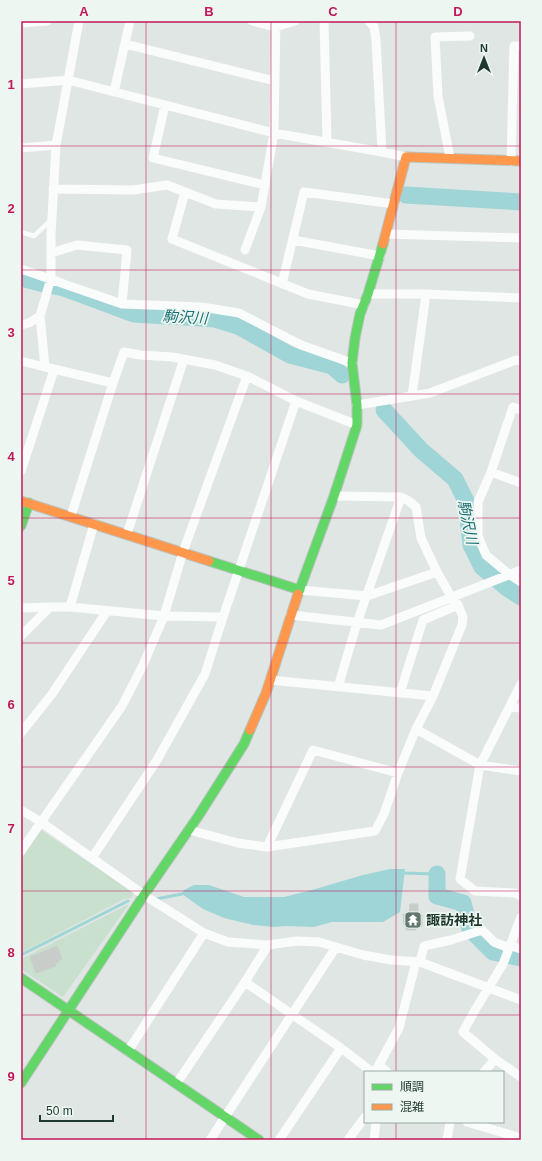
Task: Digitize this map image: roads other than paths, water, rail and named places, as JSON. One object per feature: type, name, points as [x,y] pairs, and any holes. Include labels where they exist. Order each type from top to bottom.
[{"type":"street","points":[[21,23],[47,21]]},
{"type":"street","points":[[21,471],[50,368],[40,316],[51,278],[53,190],[56,145],[79,21]]},
{"type":"street","points":[[114,92],[130,21]]},
{"type":"street","points":[[252,21],[275,24],[295,21]]},
{"type":"street","points":[[324,21],[327,142]]},
{"type":"street","points":[[369,21],[374,27],[376,40],[382,152]]},
{"type":"street","points":[[246,250],[261,207],[274,133],[275,24]]},
{"type":"street","points":[[450,158],[438,96],[435,37],[470,36]]},
{"type":"street","points":[[125,44],[274,81]]},
{"type":"street","points":[[511,161],[517,92],[514,46],[521,46]]},
{"type":"street","points":[[21,84],[68,80],[274,133],[406,157],[521,161]]},
{"type":"street","points":[[165,105],[153,158],[265,185]]},
{"type":"street","points":[[21,148],[56,145]]},
{"type":"street","points":[[21,1083],[144,895],[189,830],[244,744],[266,693],[290,615],[334,496],[357,425],[357,405],[352,363],[354,338],[360,314],[387,234],[406,157]]},
{"type":"street","points":[[53,190],[133,190],[167,185],[216,204],[261,207]]},
{"type":"street","points":[[185,192],[172,239],[308,294],[364,305]]},
{"type":"street","points":[[282,284],[304,192],[394,204]]},
{"type":"street","points":[[387,234],[521,238]]},
{"type":"street","points":[[293,240],[380,256]]},
{"type":"street","points":[[51,253],[77,245],[127,250],[122,304]]},
{"type":"street","points":[[21,269],[51,278],[122,304],[202,307],[239,313],[301,345],[352,363]]},
{"type":"street","points":[[368,294],[426,294],[521,298]]},
{"type":"street","points":[[412,396],[426,294]]},
{"type":"street","points":[[21,324],[29,323],[40,316]]},
{"type":"street","points":[[71,516],[124,352],[140,355],[172,357],[215,365],[247,376],[296,401],[357,425]]},
{"type":"street","points":[[127,534],[184,359]]},
{"type":"street","points":[[357,405],[430,393],[516,360],[521,361]]},
{"type":"street","points":[[21,361],[113,383]]},
{"type":"street","points":[[21,850],[122,706],[143,665],[164,616],[183,552],[247,376]]},
{"type":"street","points":[[92,858],[157,760],[205,674],[296,401]]},
{"type":"street","points":[[521,410],[513,407],[491,472],[478,502],[478,536],[486,555],[508,576],[521,582]]},
{"type":"street","points":[[491,472],[521,484]]},
{"type":"street","points":[[189,830],[238,842],[267,847],[375,831],[384,814],[398,773],[416,729],[433,696],[462,625],[463,617],[437,572],[421,538],[416,507],[401,497],[334,496]]},
{"type":"street","points":[[338,687],[357,623],[401,497]]},
{"type":"street","points":[[21,526],[25,502],[300,590],[367,596],[437,572]]},
{"type":"street","points":[[70,607],[94,524]]},
{"type":"street","points":[[400,693],[423,620],[482,586],[521,570]]},
{"type":"street","points":[[290,615],[381,625],[455,602]]},
{"type":"street","points":[[21,608],[50,606],[164,616],[223,617]]},
{"type":"street","points":[[21,636],[50,606]]},
{"type":"street","points":[[21,733],[52,694],[107,611]]},
{"type":"street","points":[[270,680],[433,696]]},
{"type":"street","points":[[521,684],[480,766],[460,879],[474,891],[515,893],[521,896]]},
{"type":"street","points":[[510,707],[521,708]]},
{"type":"street","points":[[416,729],[480,766],[521,771]]},
{"type":"street","points":[[267,847],[313,750],[398,773]]},
{"type":"street","points":[[21,810],[144,895],[204,933],[228,942],[268,945],[297,941],[320,942],[391,960],[418,962],[521,1000]]},
{"type":"street","points":[[521,917],[503,964],[463,1032],[495,1059],[521,1077]]},
{"type":"street","points":[[377,1068],[399,1028],[424,946],[482,930],[494,942],[510,948],[521,949]]},
{"type":"street","points":[[128,1050],[204,933]]},
{"type":"street","points":[[177,1083],[268,945]]},
{"type":"street","points":[[210,1140],[336,947]]},
{"type":"street","points":[[21,978],[259,1140]]},
{"type":"street","points":[[245,982],[341,1048],[371,1071]]},
{"type":"street","points":[[279,1140],[341,1048]]},
{"type":"street","points":[[485,1071],[495,1059]]},
{"type":"street","points":[[348,1140],[364,1118]]},
{"type":"street","points":[[374,1140],[376,1123]]},
{"type":"street","points":[[447,1140],[450,1123]]},
{"type":"street","points":[[470,1123],[521,1138]]},
{"type":"lane","points":[[21,232],[34,236],[52,219]]},
{"type":"water","points":[[390,869],[405,869],[400,912],[383,922],[332,922],[314,927],[274,927],[253,925],[224,918],[203,909],[182,894],[184,890],[194,885],[209,885],[244,897],[284,897]]},
{"type":"waterway","points":[[406,195],[521,202]]},
{"type":"waterway","name":"駒沢川","points":[[21,278],[64,288],[134,314],[215,319],[238,326],[290,355],[332,366],[342,375]]},
{"type":"waterway","name":"駒沢川","points":[[384,410],[421,450],[455,479],[466,501],[471,545],[482,567],[507,588],[521,597]]},
{"type":"waterway","points":[[402,873],[437,874]]},
{"type":"waterway","points":[[437,874],[437,896],[463,903],[470,929],[493,952],[521,958]]},
{"type":"waterway","points":[[156,899],[182,894]]},
{"type":"waterway","points":[[21,955],[128,901]]},
{"type":"place","name":"諏訪神社","points":[[413,920]]}]
